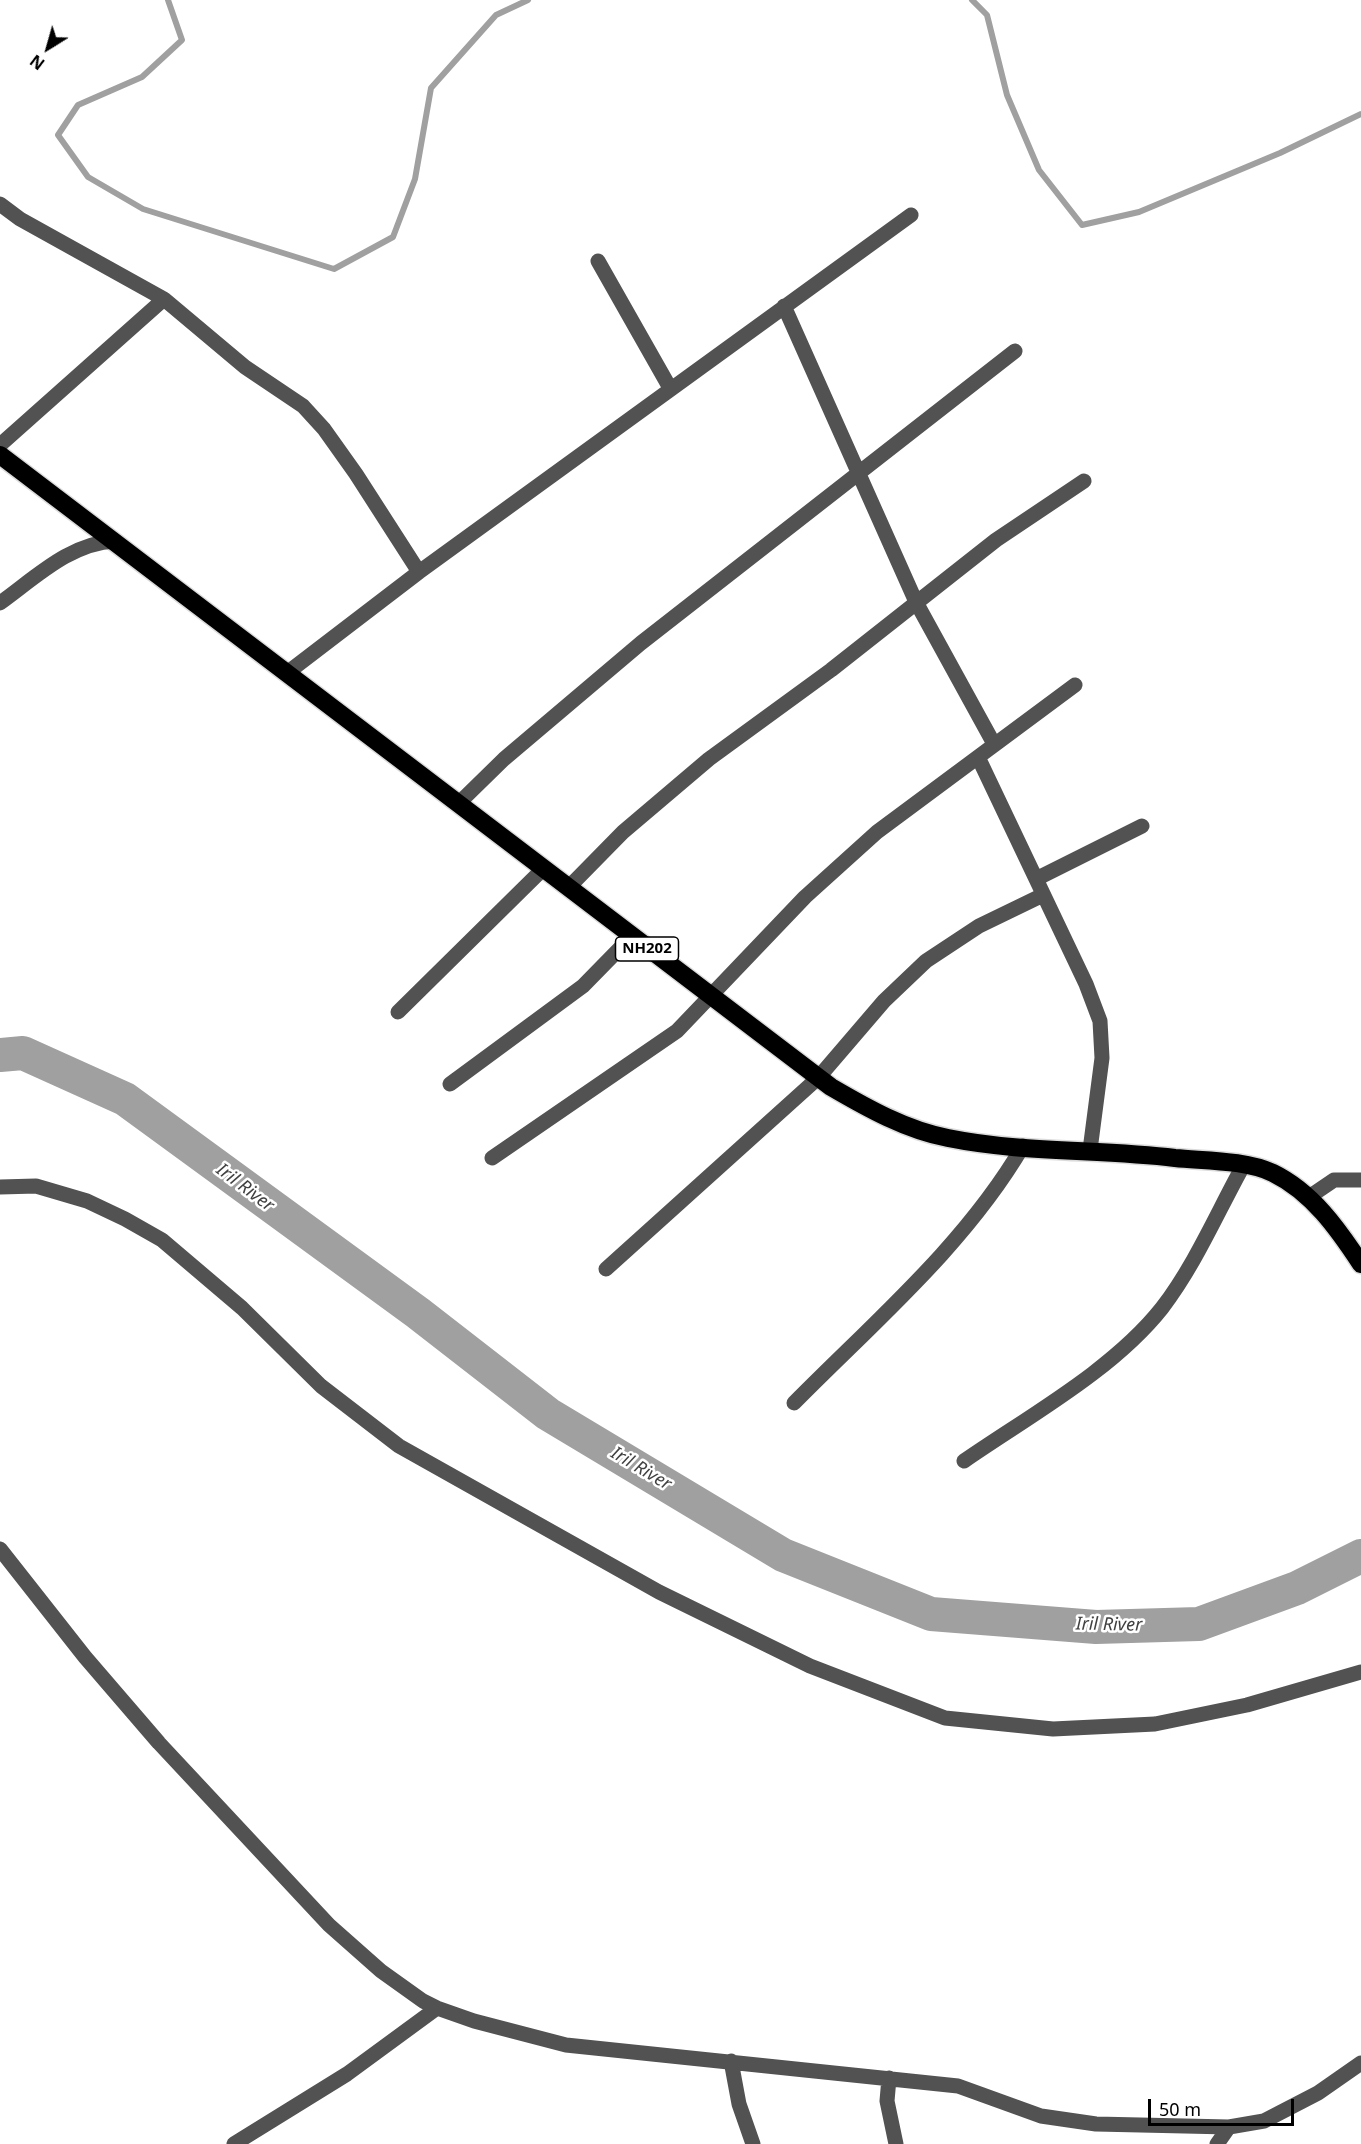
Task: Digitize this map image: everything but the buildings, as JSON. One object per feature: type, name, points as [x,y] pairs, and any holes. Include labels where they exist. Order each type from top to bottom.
[{"type":"highway","name":"NH202","points":[[0,455],[711,998],[818,1078],[866,1108],[946,1138],[1243,1166],[1271,1172],[1309,1197],[1361,1264]]},
{"type":"street","points":[[0,204],[20,219],[164,299],[245,367],[303,406],[324,429],[419,572]]},
{"type":"street","points":[[287,673],[419,572],[911,215]]},
{"type":"street","points":[[598,261],[670,388]]},
{"type":"street","points":[[0,445],[164,299]]},
{"type":"street","points":[[784,306],[916,602],[994,744]]},
{"type":"street","points":[[458,804],[504,759],[641,643],[1015,351]]},
{"type":"street","points":[[568,888],[623,832],[709,759],[831,670],[996,540],[1084,480]]},
{"type":"street","points":[[0,603],[61,558],[94,542],[115,541]]},
{"type":"street","points":[[492,1158],[677,1031],[805,897],[877,832],[1075,685]]},
{"type":"street","points":[[978,757],[1086,984],[1100,1021],[1102,1058],[1090,1150]]},
{"type":"street","points":[[1036,879],[1142,826]]},
{"type":"street","points":[[398,1012],[543,869]]},
{"type":"street","points":[[606,1269],[818,1078],[884,1001],[926,961],[979,926],[1043,895]]},
{"type":"street","points":[[450,1084],[583,986],[631,937]]},
{"type":"street","points":[[794,1403],[962,1232],[993,1196],[1023,1146]]},
{"type":"street","points":[[964,1461],[1086,1377],[1140,1332],[1162,1308],[1185,1272],[1243,1166]]},
{"type":"street","points":[[1309,1197],[1334,1180],[1361,1180]]},
{"type":"street","points":[[0,1187],[36,1186],[87,1201],[125,1219],[162,1240],[242,1308],[321,1386],[399,1446],[659,1592],[810,1666],[945,1718],[1053,1729],[1155,1725],[1247,1705],[1361,1672]]},
{"type":"street","points":[[0,1549],[85,1657],[159,1743],[329,1925],[381,1971],[436,2008],[474,2021],[566,2045],[958,2086],[1041,2116],[1096,2124],[1229,2127],[1264,2121],[1318,2093],[1361,2063]]},
{"type":"street","points":[[234,2144],[347,2074],[436,2008]]},
{"type":"street","points":[[732,2061],[739,2104],[753,2144]]},
{"type":"street","points":[[889,2078],[887,2101],[896,2144]]},
{"type":"street","points":[[1217,2144],[1229,2127]]},
{"type":"waterway","points":[[168,0],[182,40],[142,77],[78,105],[58,135],[88,177],[143,209],[334,269],[393,237],[415,179],[431,88],[496,15],[528,0]]},
{"type":"waterway","points":[[972,0],[987,15],[1007,95],[1039,170],[1082,225],[1139,212],[1280,153],[1361,114]]},
{"type":"waterway","name":"Iril River","points":[[0,1055],[23,1053],[125,1099],[418,1313],[548,1414],[783,1555],[931,1614],[1096,1627],[1199,1624],[1297,1588],[1361,1556]]}]
